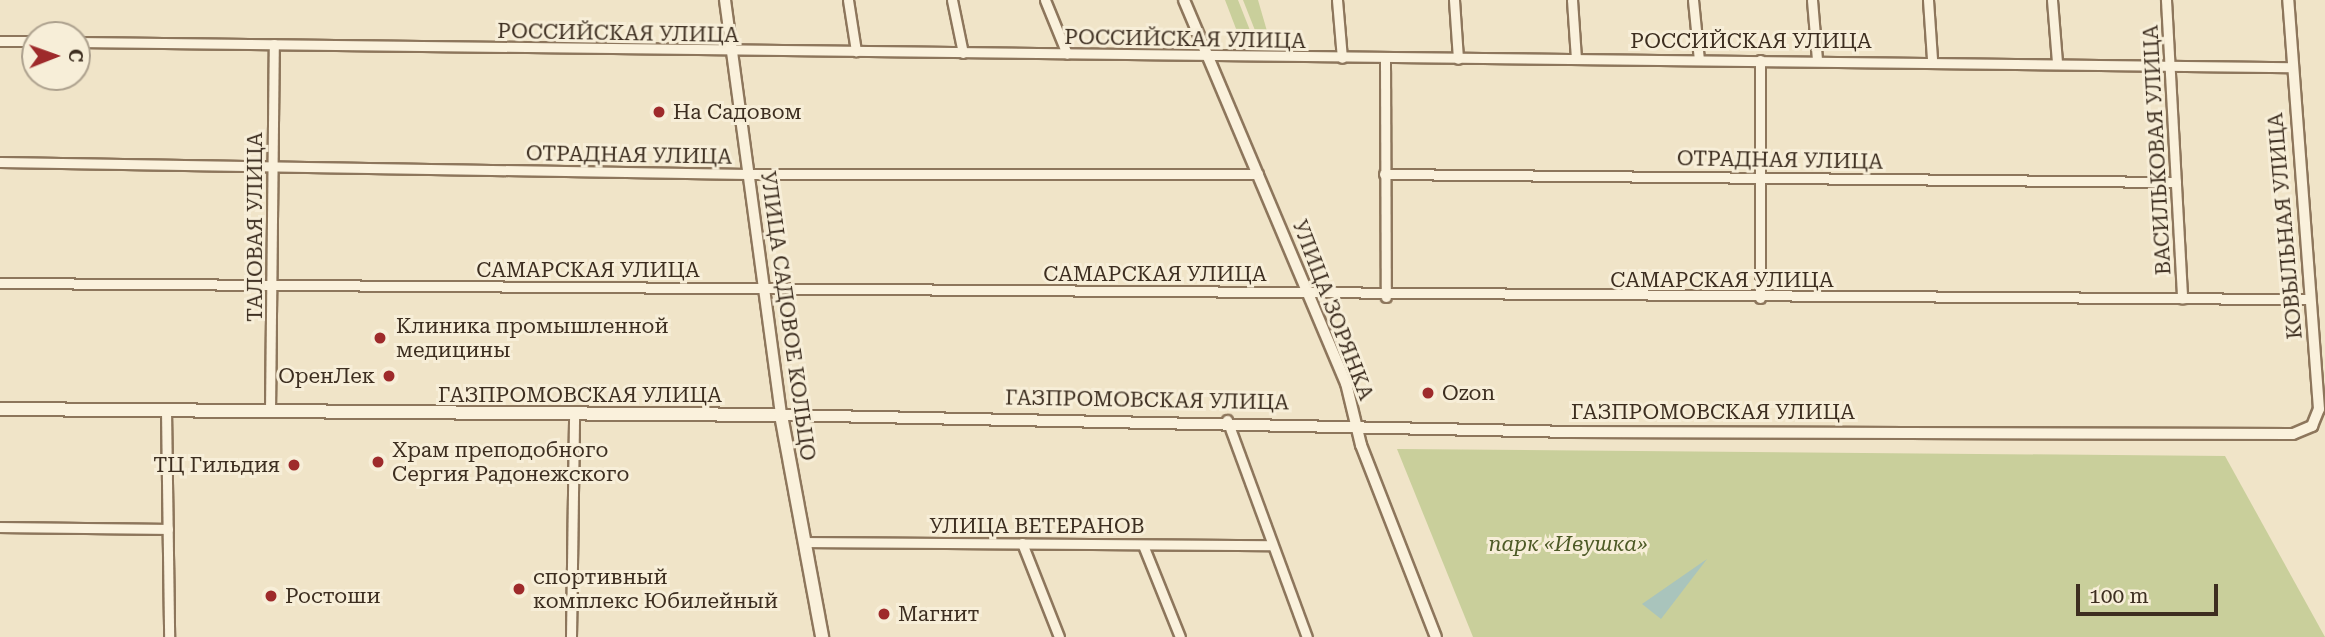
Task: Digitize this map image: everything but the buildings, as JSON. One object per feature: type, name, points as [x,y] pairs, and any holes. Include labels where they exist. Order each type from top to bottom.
[{"type":"main road","name":"ГАЗПРОМОВСКАЯ УЛИЦА","points":[[0,409],[781,415]]},
{"type":"main road","name":"УЛИЦА САДОВОЕ КОЛЬЦО","points":[[781,415],[822,637]]},
{"type":"street","name":"УЛИЦА САДОВОЕ КОЛЬЦО","points":[[725,0],[781,415]]},
{"type":"street","points":[[848,0],[856,51]]},
{"type":"street","points":[[952,0],[963,53]]},
{"type":"street","points":[[1045,0],[1067,54]]},
{"type":"street","name":"УЛИЦА ЗОРЯНКА","points":[[1184,0],[1309,296],[1436,637]]},
{"type":"street","points":[[1336,0],[1342,58]]},
{"type":"street","points":[[1454,0],[1458,59]]},
{"type":"street","points":[[1572,0],[1576,58]]},
{"type":"street","points":[[1693,0],[1699,60]]},
{"type":"street","points":[[1812,0],[1817,59]]},
{"type":"street","points":[[1928,0],[1932,59]]},
{"type":"street","points":[[2052,0],[2057,62]]},
{"type":"street","name":"ВАСИЛЬКОВАЯ УЛИЦА","points":[[2166,0],[2182,299]]},
{"type":"street","name":"КОВЫЛЬНАЯ УЛИЦА","points":[[2288,0],[2310,299],[2321,374],[2321,418],[2293,434]]},
{"type":"street","points":[[0,41],[21,41]]},
{"type":"street","name":"РОССИЙСКАЯ УЛИЦА","points":[[91,42],[732,54],[856,51],[1385,60],[1932,59],[2292,67]]},
{"type":"street","name":"ТАЛОВАЯ УЛИЦА","points":[[270,411],[274,44]]},
{"type":"street","points":[[1385,60],[1386,296]]},
{"type":"street","points":[[1760,60],[1760,298]]},
{"type":"street","name":"ОТРАДНАЯ УЛИЦА","points":[[0,162],[747,174],[1258,174]]},
{"type":"street","name":"ОТРАДНАЯ УЛИЦА","points":[[1384,174],[2176,182]]},
{"type":"street","name":"САМАРСКАЯ УЛИЦА","points":[[0,282],[765,288],[1309,296],[2310,299]]},
{"type":"street","points":[[166,410],[169,637]]},
{"type":"street","points":[[570,637],[574,414]]},
{"type":"street","name":"ГАЗПРОМОВСКАЯ УЛИЦА","points":[[781,415],[1227,420],[1584,432],[2293,434]]},
{"type":"street","points":[[1227,420],[1269,545],[1307,637]]},
{"type":"street","points":[[0,527],[168,529]]},
{"type":"street","name":"УЛИЦА ВЕТЕРАНОВ","points":[[804,542],[1269,545]]},
{"type":"street","points":[[1022,543],[1059,637]]},
{"type":"street","points":[[1143,545],[1180,637]]},
{"type":"green space","points":[[1225,0],[1238,0],[1253,38],[1238,34]]},
{"type":"green space","points":[[1243,0],[1258,0],[1269,38],[1258,38]]},
{"type":"green space","name":"парк «Ивушка»","points":[[1397,449],[2225,456],[2325,637],[1473,637]]},
{"type":"water","points":[[1707,559],[1661,619],[1642,604]]},
{"type":"place","name":"На Садовом","points":[[659,112]]},
{"type":"place","name":"Клиника промышленной медицины","points":[[380,338]]},
{"type":"place","name":"ОренЛек","points":[[389,376]]},
{"type":"place","name":"Ozon","points":[[1428,393]]},
{"type":"place","name":"Храм преподобного Сергия Радонежского","points":[[378,462]]},
{"type":"place","name":"ТЦ Гильдия","points":[[294,465]]},
{"type":"place","name":"спортивный комплекс Юбилейный","points":[[519,589]]},
{"type":"place","name":"Ростоши","points":[[271,596]]},
{"type":"place","name":"Магнит","points":[[884,614]]}]
